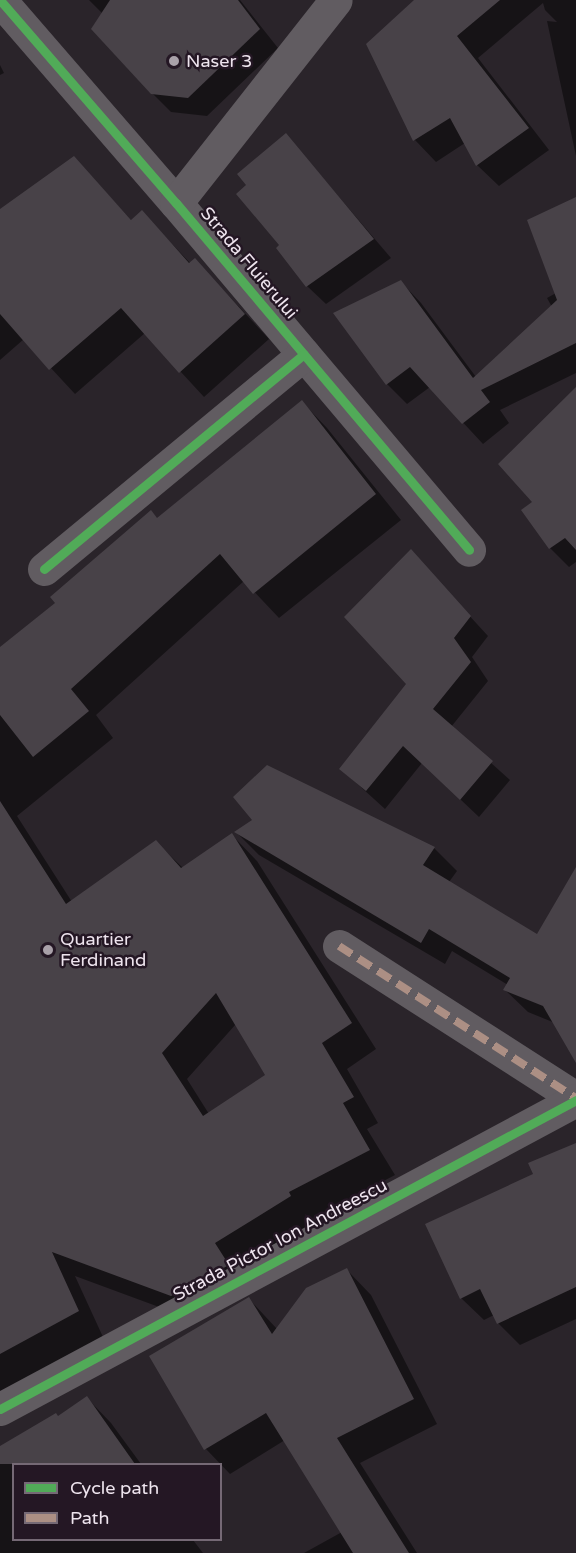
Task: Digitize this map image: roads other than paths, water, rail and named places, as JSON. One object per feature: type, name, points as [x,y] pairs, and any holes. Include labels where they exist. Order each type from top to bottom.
[{"type":"street","name":"Strada Fluierului","points":[[0,0],[176,203],[469,550]]},
{"type":"street","name":"Strada Fluierului","points":[[176,203],[336,0]]},
{"type":"street","points":[[44,569],[304,354]]},
{"type":"street","points":[[339,946],[576,1099]]},
{"type":"street","name":"Strada Pictor Ion Andreescu","points":[[0,1409],[576,1099]]},
{"type":"place","name":"Naser 3","points":[[174,61]]},
{"type":"place","name":"Quartier Ferdinand","points":[[48,950]]}]
